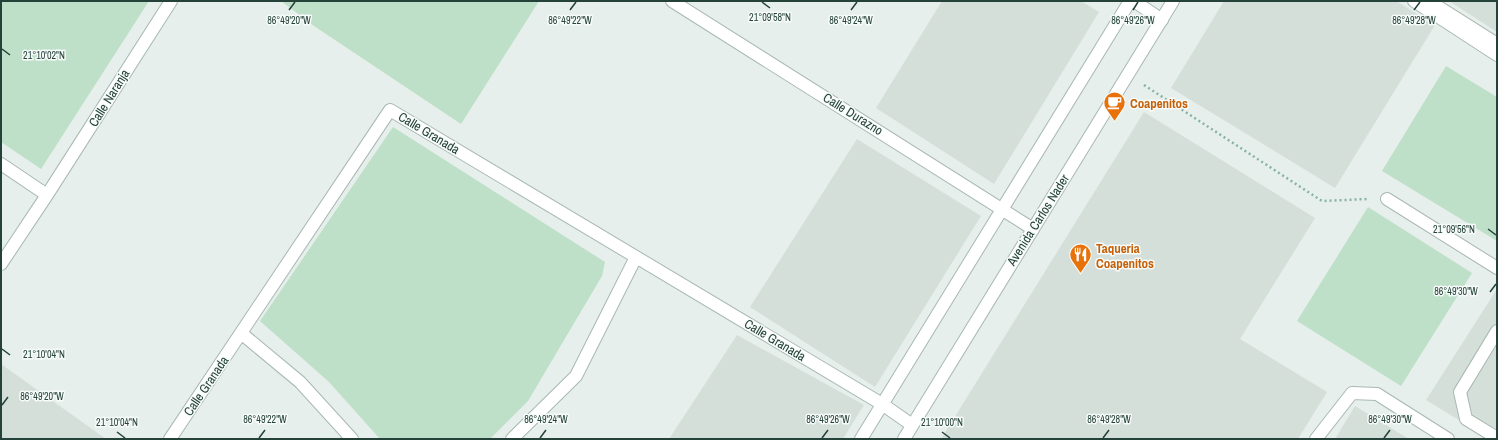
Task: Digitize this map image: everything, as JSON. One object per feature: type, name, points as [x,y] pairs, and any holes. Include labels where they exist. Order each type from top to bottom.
[{"type":"street","name":"Calle Naranja","points":[[1,264],[171,1]]},
{"type":"street","name":"Calle Durazno","points":[[672,1],[1003,208],[1033,229]]},
{"type":"street","points":[[861,439],[1130,1]]},
{"type":"street","points":[[1134,1],[1162,20]]},
{"type":"street","name":"Avenida Carlos Nader","points":[[904,439],[1173,1]]},
{"type":"street","points":[[1414,1],[1497,55]]},
{"type":"street","points":[[1429,1],[1497,44]]},
{"type":"street","name":"Calle Granada","points":[[170,439],[390,110],[882,404],[912,424]]},
{"type":"street","points":[[1,164],[47,195]]},
{"type":"street","points":[[1387,199],[1497,268]]},
{"type":"street","points":[[512,439],[576,376],[636,257]]},
{"type":"street","points":[[1497,331],[1460,392],[1466,419],[1497,438]]},
{"type":"street","points":[[241,333],[300,382],[352,439]]},
{"type":"street","points":[[1316,439],[1352,393],[1377,394],[1448,439]]},
{"type":"path","points":[[1128,75],[1322,201],[1387,199]]},
{"type":"shaded area","points":[[942,1],[1081,1],[1099,12],[994,184],[876,108]]},
{"type":"shaded area","points":[[1224,1],[1396,1],[1435,25],[1335,188],[1171,88]]},
{"type":"shaded area","points":[[1449,1],[1497,1],[1497,32]]},
{"type":"shaded area","points":[[1144,112],[1315,218],[1240,339],[1327,392],[1298,439],[941,439]]},
{"type":"shaded area","points":[[857,139],[981,216],[875,387],[750,307]]},
{"type":"shaded area","points":[[1497,289],[1497,439],[1490,439],[1426,400]]},
{"type":"shaded area","points":[[737,335],[864,405],[843,439],[669,439]]},
{"type":"shaded area","points":[[1,364],[106,439],[1,439]]},
{"type":"shaded area","points":[[1355,406],[1409,439],[1335,439]]},
{"type":"green space","points":[[1,1],[149,1],[41,169],[1,142]]},
{"type":"green space","points":[[281,1],[539,1],[461,124],[314,26]]},
{"type":"green space","points":[[1446,66],[1497,97],[1497,241],[1382,171]]},
{"type":"green space","points":[[393,127],[605,262],[602,276],[528,401],[490,439],[380,439],[329,382],[260,321]]},
{"type":"green space","points":[[1368,207],[1472,273],[1401,386],[1297,321]]},
{"type":"place","name":"Coapenitos","points":[[1115,122]]},
{"type":"place","name":"Taqueria Coapenitos","points":[[1081,274]]}]
